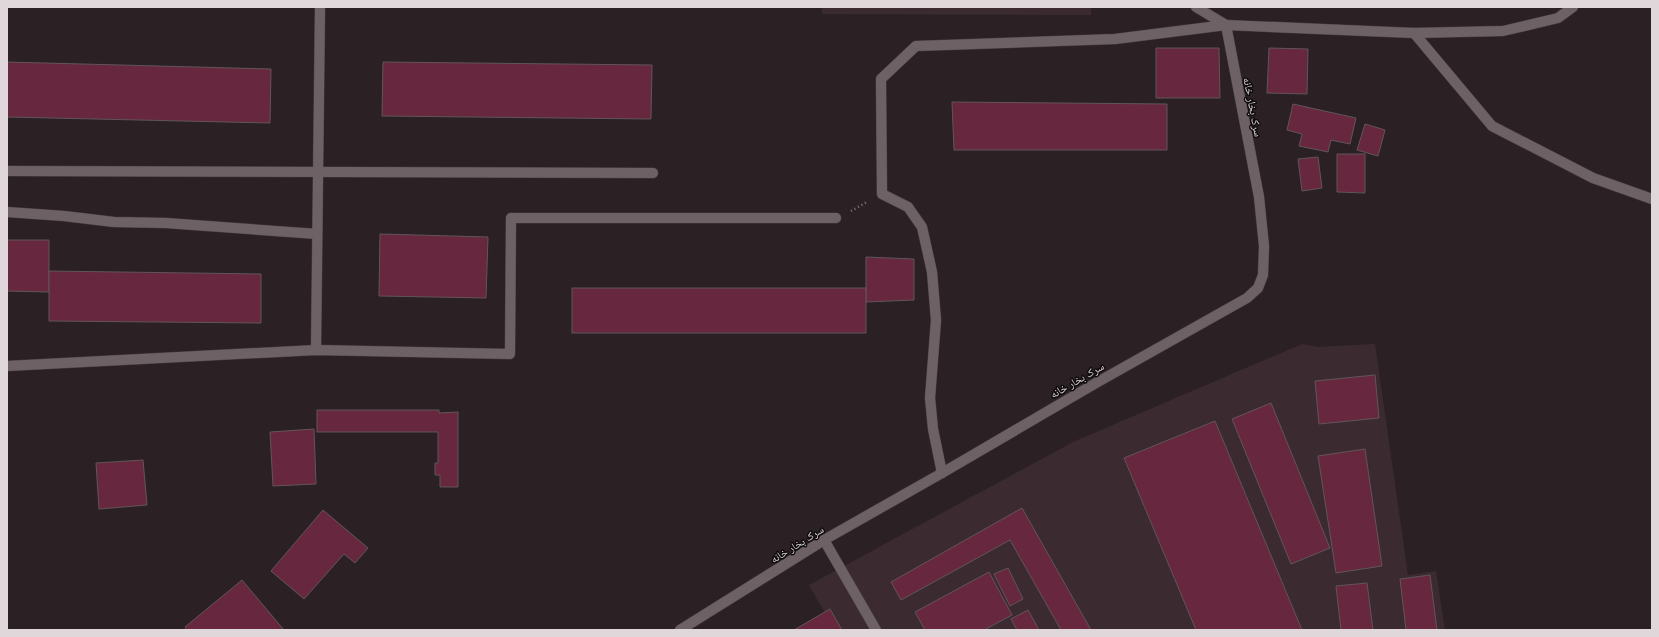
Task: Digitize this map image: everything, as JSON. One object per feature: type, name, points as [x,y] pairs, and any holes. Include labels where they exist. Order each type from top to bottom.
[{"type":"street","points":[[316,350],[320,7]]},
{"type":"street","points":[[1196,7],[1226,25]]},
{"type":"street","points":[[942,473],[933,430],[930,398],[936,320],[932,272],[922,227],[908,207],[882,194],[881,79],[916,46],[1115,39],[1226,25],[1414,33],[1503,31],[1558,18],[1573,7]]},
{"type":"street","name":"سرک بخار خانه","points":[[680,630],[824,540],[1096,383],[1247,298],[1258,288],[1263,275],[1264,246],[1259,197],[1226,25]]},
{"type":"street","points":[[1414,33],[1492,126],[1593,178],[1652,199]]},
{"type":"street","points":[[7,171],[653,173]]},
{"type":"street","points":[[7,212],[64,216],[114,222],[166,223],[318,234]]},
{"type":"street","points":[[7,366],[316,350],[510,354],[511,218],[836,218]]},
{"type":"street","points":[[824,540],[876,630]]},
{"type":"path","points":[[836,218],[882,194]]},
{"type":"shaded area","points":[[822,7],[1091,7],[1091,15],[822,14]]},
{"type":"shaded area","points":[[1302,344],[1318,347],[1375,344],[1408,575],[1436,571],[1445,630],[835,630],[809,585],[1073,442]]},
{"type":"building","points":[[1156,48],[1219,48],[1220,98],[1156,98]]},
{"type":"building","points":[[1269,48],[1308,49],[1307,94],[1267,93]]},
{"type":"building","points":[[7,62],[271,69],[270,123],[7,117]]},
{"type":"building","points":[[383,62],[652,65],[651,119],[382,116]]},
{"type":"building","points":[[952,102],[1167,104],[1167,150],[954,150]]},
{"type":"building","points":[[1293,104],[1356,118],[1350,144],[1331,140],[1328,152],[1299,146],[1302,134],[1287,130]]},
{"type":"building","points":[[1365,124],[1385,130],[1378,156],[1357,150]]},
{"type":"building","points":[[1337,154],[1365,154],[1365,193],[1337,192]]},
{"type":"building","points":[[1318,157],[1322,188],[1302,191],[1298,159]]},
{"type":"building","points":[[380,234],[488,237],[486,298],[379,296]]},
{"type":"building","points":[[7,240],[49,240],[49,292],[7,291]]},
{"type":"building","points":[[866,257],[914,259],[914,300],[866,302]]},
{"type":"building","points":[[49,271],[261,274],[261,323],[49,321]]},
{"type":"building","points":[[572,288],[866,288],[866,333],[572,333]]},
{"type":"building","points":[[1375,375],[1379,418],[1319,424],[1315,381]]},
{"type":"building","points":[[1271,403],[1330,548],[1291,564],[1232,419]]},
{"type":"building","points":[[317,410],[439,410],[439,413],[458,412],[458,487],[440,487],[440,475],[435,475],[435,463],[438,463],[438,432],[317,432]]},
{"type":"building","points":[[1215,421],[1302,630],[1196,630],[1124,458]]},
{"type":"building","points":[[314,429],[316,484],[273,486],[270,432]]},
{"type":"building","points":[[1365,449],[1382,566],[1336,573],[1318,456]]},
{"type":"building","points":[[143,460],[147,505],[99,509],[96,463]]},
{"type":"building","points":[[1022,508],[1091,630],[1061,630],[1010,540],[901,600],[891,582]]},
{"type":"building","points":[[323,510],[368,548],[355,563],[344,554],[304,599],[271,571]]},
{"type":"building","points":[[1008,568],[1023,599],[1010,606],[994,574]]},
{"type":"building","points":[[989,572],[1012,615],[984,630],[925,630],[915,612]]},
{"type":"building","points":[[1430,575],[1437,630],[1406,630],[1400,579]]},
{"type":"building","points":[[242,580],[284,630],[187,630],[185,627]]},
{"type":"building","points":[[1367,583],[1373,630],[1341,630],[1336,586]]},
{"type":"building","points":[[830,609],[842,630],[794,630]]},
{"type":"building","points":[[1028,610],[1039,630],[1017,630],[1011,619]]}]
